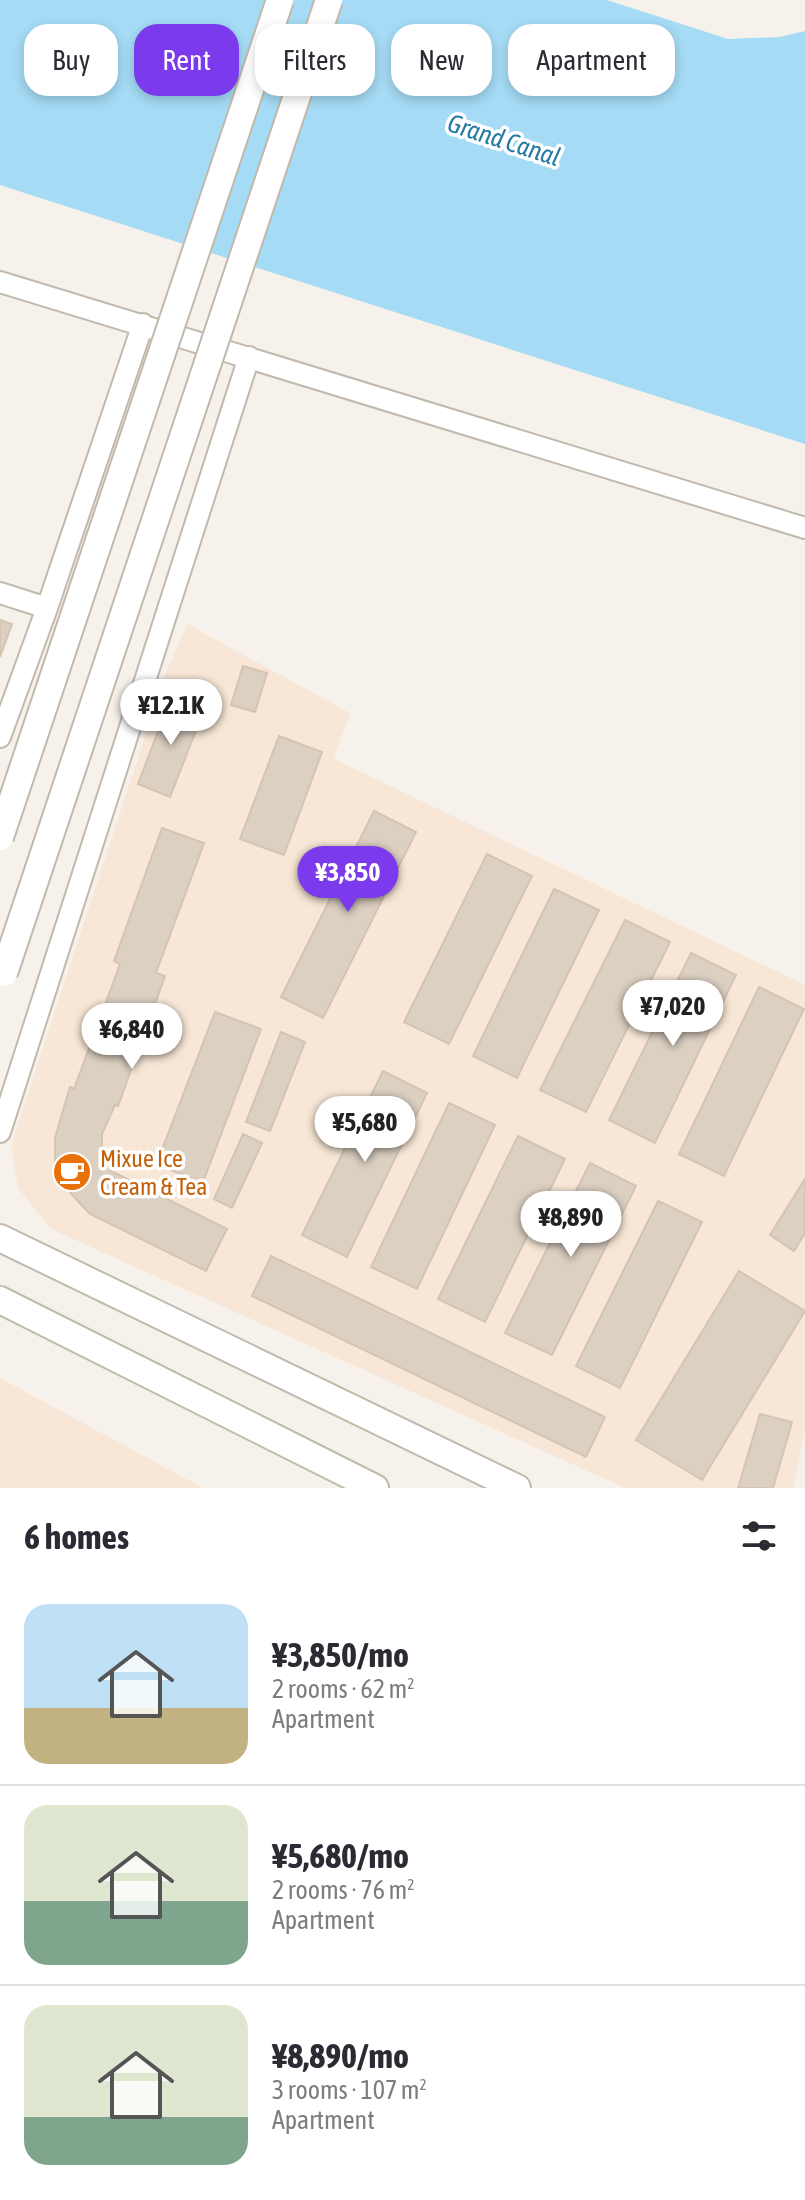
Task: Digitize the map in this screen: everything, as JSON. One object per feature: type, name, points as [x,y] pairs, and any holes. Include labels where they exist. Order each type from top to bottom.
[{"type":"street","points":[[0,837],[280,0]]},
{"type":"street","points":[[2,979],[329,0]]},
{"type":"street","points":[[0,282],[805,528]]},
{"type":"street","points":[[0,737],[143,324]]},
{"type":"street","points":[[0,1132],[249,357]]},
{"type":"street","points":[[0,593],[47,608]]},
{"type":"street","points":[[0,1238],[517,1488]]},
{"type":"street","points":[[0,1300],[375,1488]]},
{"type":"shaded area","points":[[187,624],[350,713],[334,759],[805,985],[805,1431],[793,1488],[625,1488],[51,1229],[18,1188],[11,1145],[166,673]]},
{"type":"shaded area","points":[[0,1378],[203,1488],[0,1488]]},
{"type":"water","name":"Grand Canal","points":[[0,0],[607,0],[728,39],[780,37],[805,31],[805,444],[0,185]]},
{"type":"building","points":[[0,620],[12,624],[0,657]]},
{"type":"building","points":[[243,666],[267,673],[255,712],[231,705]]},
{"type":"building","points":[[171,697],[204,710],[170,797],[138,784]]},
{"type":"building","points":[[279,736],[322,752],[284,855],[240,839]]},
{"type":"building","points":[[374,811],[416,832],[323,1018],[281,997]]},
{"type":"building","points":[[162,828],[204,843],[156,973],[165,976],[118,1106],[115,1105],[102,1134],[102,1152],[111,1171],[227,1229],[206,1271],[90,1214],[71,1194],[55,1162],[55,1138],[70,1087],[74,1089],[120,964],[114,961]]},
{"type":"building","points":[[487,854],[532,876],[449,1044],[404,1022]]},
{"type":"building","points":[[554,889],[599,910],[517,1078],[473,1056]]},
{"type":"building","points":[[625,920],[670,942],[586,1112],[540,1090]]},
{"type":"building","points":[[691,953],[736,975],[655,1143],[609,1120]]},
{"type":"building","points":[[759,987],[804,1009],[724,1176],[679,1154]]},
{"type":"building","points":[[215,1012],[261,1029],[203,1182],[156,1165]]},
{"type":"building","points":[[281,1032],[305,1042],[270,1131],[246,1122]]},
{"type":"building","points":[[383,1071],[427,1093],[347,1257],[302,1235]]},
{"type":"building","points":[[449,1103],[495,1125],[417,1289],[371,1267]]},
{"type":"building","points":[[243,1134],[262,1143],[232,1208],[214,1199]]},
{"type":"building","points":[[518,1136],[565,1159],[485,1322],[438,1299]]},
{"type":"building","points":[[590,1163],[636,1186],[552,1355],[505,1333]]},
{"type":"building","points":[[805,1179],[805,1233],[794,1251],[770,1235]]},
{"type":"building","points":[[658,1201],[702,1222],[620,1388],[576,1366]]},
{"type":"building","points":[[271,1256],[605,1417],[586,1457],[252,1296]]},
{"type":"building","points":[[739,1271],[805,1311],[702,1480],[636,1440]]},
{"type":"building","points":[[760,1414],[792,1422],[773,1488],[738,1488]]},
{"type":"place","name":"Mixue Ice Cream & Tea","points":[[72,1172]]}]
